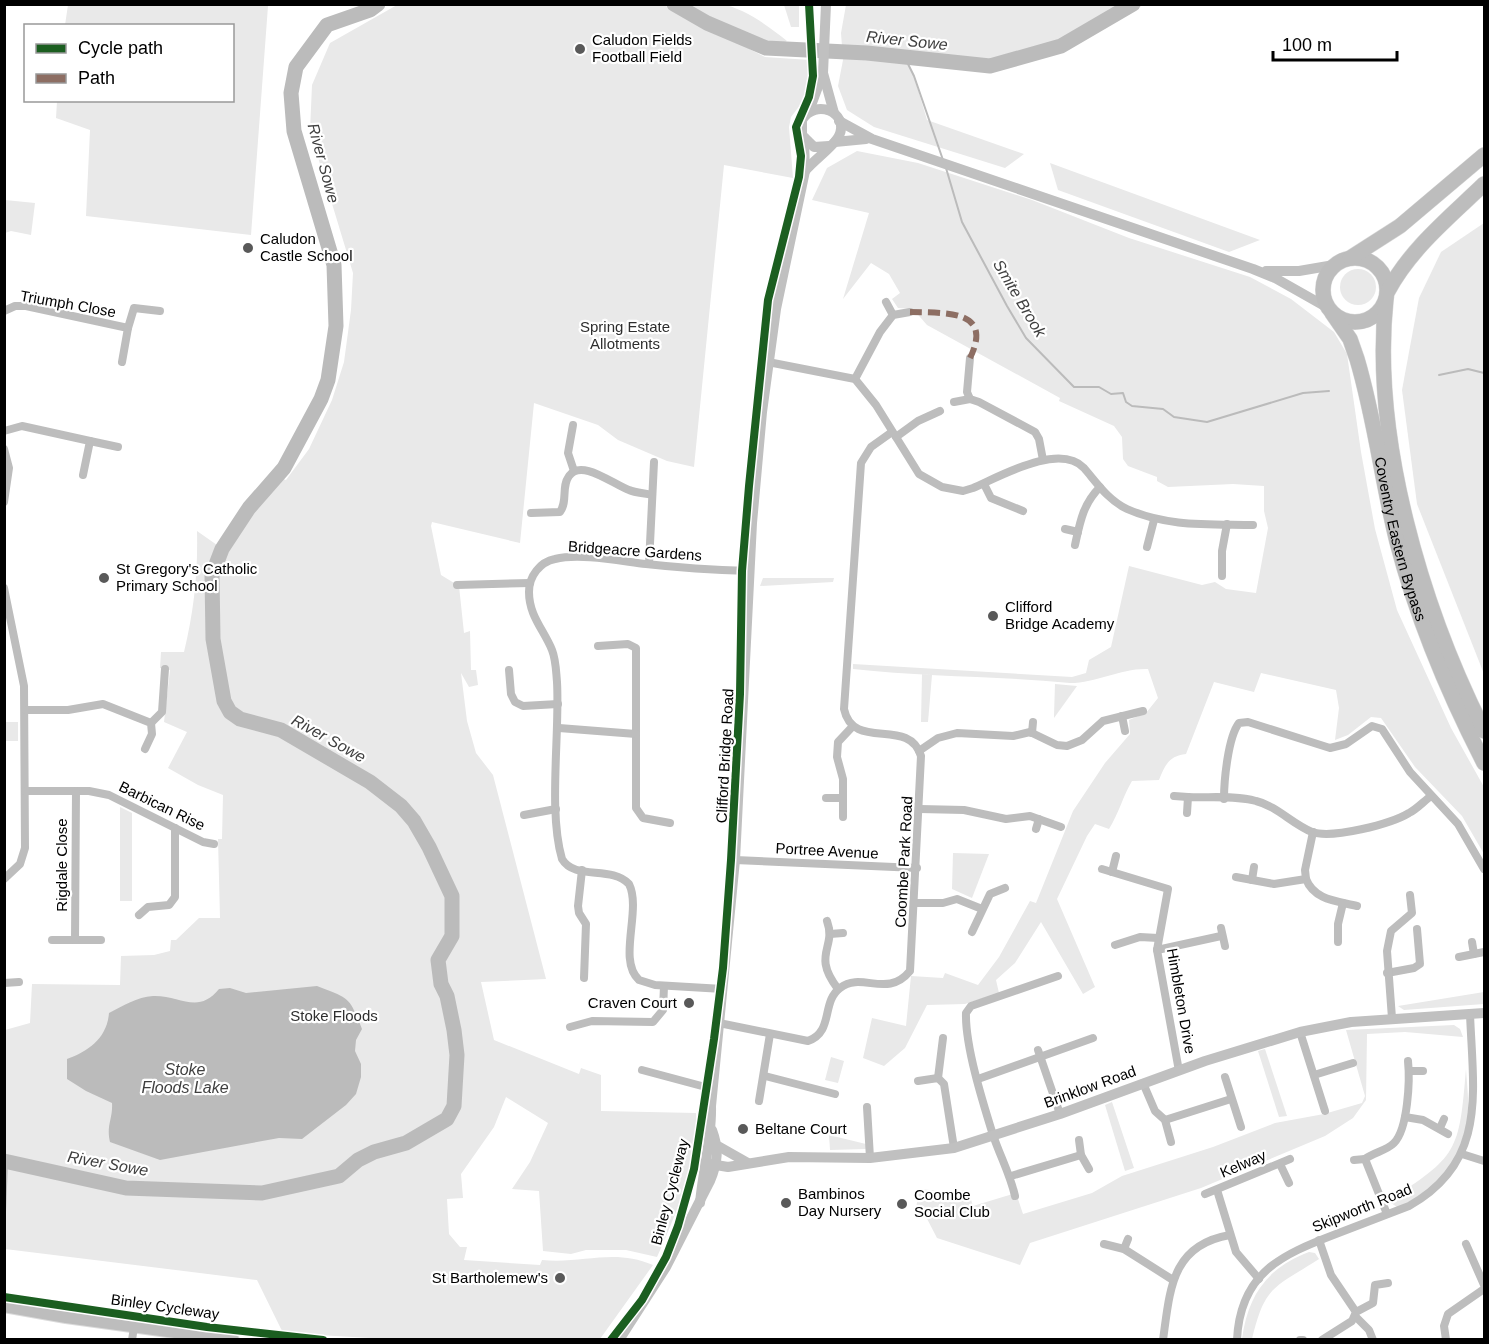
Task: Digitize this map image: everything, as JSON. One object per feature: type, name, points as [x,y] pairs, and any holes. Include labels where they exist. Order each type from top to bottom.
[{"type":"highway","points":[[1350,258],[1365,259],[1378,267],[1385,277],[1387,295],[1378,313],[1363,322],[1347,321],[1330,310],[1324,299],[1323,285],[1334,265],[1350,258],[1400,226],[1485,155]]},
{"type":"highway","name":"Coventry Eastern Bypass","points":[[1485,184],[1423,242],[1406,262],[1387,295],[1383,352],[1386,392],[1404,506],[1425,586],[1442,633],[1485,731]]},
{"type":"highway","name":"Coventry Eastern Bypass","points":[[1330,310],[1350,339],[1358,359],[1398,544],[1420,616],[1443,677],[1485,763]]},
{"type":"main road","points":[[826,4],[823,73],[809,111],[801,123],[804,139],[814,147],[848,138],[872,139]]},
{"type":"main road","points":[[805,171],[832,144],[840,130],[823,73]]},
{"type":"main road","points":[[809,111],[823,108],[872,139],[1253,269],[1275,278],[1330,310]]},
{"type":"main road","name":"Clifford Bridge Road","points":[[700,1203],[704,1163],[712,1130],[713,1089],[735,860],[756,470],[768,362],[786,257],[805,171],[804,139]]},
{"type":"main road","points":[[1253,269],[1299,272],[1334,265]]},
{"type":"main road","name":"Brinklow Road","points":[[704,1163],[716,1167],[789,1157],[870,1158],[954,1148],[994,1137],[1143,1083],[1300,1032],[1341,1023],[1485,1013]]},
{"type":"main road","name":"Clifford Bridge Road","points":[[700,1203],[716,1167],[718,1146],[712,1130]]},
{"type":"main road","points":[[718,1146],[748,1163]]},
{"type":"main road","points":[[620,1338],[666,1268],[700,1203]]},
{"type":"main road","points":[[4,1306],[133,1333],[233,1340]]},
{"type":"street","points":[[886,302],[893,315]]},
{"type":"street","name":"Triumph Close","points":[[4,311],[15,306],[26,306],[128,328]]},
{"type":"street","name":"Triumph Close","points":[[122,362],[134,308],[160,311]]},
{"type":"street","points":[[855,379],[880,332],[893,315],[910,312]]},
{"type":"street","points":[[970,358],[967,392],[970,399]]},
{"type":"street","points":[[768,362],[855,379],[919,474],[932,483],[963,490],[1043,460],[1075,462],[1114,502],[1154,520],[1252,525]]},
{"type":"street","points":[[954,402],[970,399],[979,402],[1035,432],[1039,439],[1043,460]]},
{"type":"street","points":[[940,411],[871,447],[861,463],[844,709],[846,717],[853,726],[866,733],[904,737],[919,751],[946,735],[1013,736],[1032,733],[1057,746],[1067,746],[1082,740],[1103,721],[1143,711]]},
{"type":"street","points":[[573,425],[568,453],[574,471]]},
{"type":"street","points":[[4,431],[22,426],[118,447]]},
{"type":"street","points":[[83,475],[90,441]]},
{"type":"street","points":[[4,449],[9,464],[4,502]]},
{"type":"street","points":[[649,564],[654,462]]},
{"type":"street","points":[[574,471],[591,472],[627,490],[652,495]]},
{"type":"street","points":[[531,513],[560,512],[564,506],[567,481],[574,471]]},
{"type":"street","points":[[984,484],[991,498],[1004,501],[1023,511]]},
{"type":"street","points":[[1075,545],[1083,510],[1090,497],[1100,487]]},
{"type":"street","points":[[1147,547],[1154,520]]},
{"type":"street","points":[[1222,576],[1222,551],[1227,524]]},
{"type":"street","points":[[1065,530],[1078,532]]},
{"type":"street","name":"Bridgeacre Gardens","points":[[530,583],[539,568],[558,558],[750,571]]},
{"type":"street","points":[[457,585],[530,583],[534,619],[555,659],[559,728],[556,809],[562,858],[567,865],[582,870],[616,874],[629,884],[633,896],[632,971],[644,983],[723,989]]},
{"type":"street","points":[[4,588],[21,662],[26,713],[23,856],[17,868],[4,879]]},
{"type":"street","points":[[598,646],[628,644],[636,648],[635,804],[638,813],[647,820],[670,823]]},
{"type":"street","points":[[151,723],[162,712],[165,669]]},
{"type":"street","points":[[509,670],[511,694],[515,702],[523,706],[558,704]]},
{"type":"street","points":[[26,713],[68,710],[104,704],[151,723]]},
{"type":"street","points":[[1122,716],[1125,730]]},
{"type":"street","points":[[1032,733],[1033,722]]},
{"type":"street","points":[[1224,799],[1224,780],[1235,731],[1239,723],[1244,722],[1330,748],[1346,744],[1372,726],[1377,726],[1431,796],[1458,824],[1485,870]]},
{"type":"street","points":[[145,749],[152,734],[151,723]]},
{"type":"street","points":[[843,817],[843,779],[837,757],[838,742],[853,726]]},
{"type":"street","points":[[559,728],[636,734]]},
{"type":"street","name":"Coombe Park Road","points":[[838,989],[853,983],[888,985],[904,979],[912,964],[920,809],[919,751]]},
{"type":"street","name":"Barbican Rise","points":[[26,790],[76,791],[109,795],[175,828],[214,844]]},
{"type":"street","name":"Rigdale Close","points":[[75,940],[76,791]]},
{"type":"street","points":[[1174,796],[1253,800],[1268,805],[1313,832],[1328,833],[1371,827],[1410,813],[1431,796]]},
{"type":"street","points":[[1187,813],[1188,796]]},
{"type":"street","points":[[826,798],[843,798]]},
{"type":"street","points":[[524,816],[556,809]]},
{"type":"street","points":[[920,809],[964,810],[1006,819],[1022,816],[1061,827]]},
{"type":"street","points":[[1036,829],[1039,819]]},
{"type":"street","points":[[139,915],[148,907],[169,905],[175,897],[175,828]]},
{"type":"street","points":[[1313,832],[1305,870],[1306,879],[1315,893],[1357,906]]},
{"type":"street","points":[[1112,872],[1116,856]]},
{"type":"street","name":"Portree Avenue","points":[[735,860],[917,868]]},
{"type":"street","points":[[1252,880],[1254,867]]},
{"type":"street","name":"Himbleton Drive","points":[[1102,869],[1168,889],[1157,950],[1179,1071]]},
{"type":"street","points":[[582,870],[578,906],[579,914],[586,924],[584,978]]},
{"type":"street","points":[[1236,877],[1282,884],[1306,879]]},
{"type":"street","points":[[972,932],[990,894],[1005,888]]},
{"type":"street","points":[[1392,1018],[1387,951],[1391,931],[1412,913],[1410,895]]},
{"type":"street","points":[[915,903],[943,903],[957,899],[982,909]]},
{"type":"street","points":[[1338,942],[1338,924],[1343,903]]},
{"type":"street","points":[[719,1023],[798,1040],[814,1039],[824,1029],[831,1000],[838,989],[825,968],[825,946],[830,934],[827,921]]},
{"type":"street","points":[[1388,973],[1414,968],[1420,964],[1417,929]]},
{"type":"street","points":[[1157,950],[1221,932],[1225,946]]},
{"type":"street","points":[[830,934],[843,933]]},
{"type":"street","points":[[1115,945],[1140,937],[1158,938]]},
{"type":"street","points":[[52,940],[101,940]]},
{"type":"street","points":[[1472,942],[1474,954]]},
{"type":"street","points":[[1459,957],[1485,952]]},
{"type":"street","points":[[1015,1196],[1011,1176],[994,1137],[978,1078],[966,1023],[966,1013],[971,1006],[1058,976]]},
{"type":"street","points":[[4,983],[19,982]]},
{"type":"street","points":[[570,1027],[592,1021],[653,1022],[663,1010],[664,986]]},
{"type":"street","name":"Skipworth Road","points":[[1237,1340],[1241,1311],[1259,1278],[1283,1256],[1409,1206],[1439,1186],[1462,1154],[1473,1114],[1470,1014]]},
{"type":"street","points":[[1300,1032],[1325,1111]]},
{"type":"street","points":[[759,1101],[765,1076],[764,1059],[770,1034]]},
{"type":"street","points":[[938,1078],[943,1038]]},
{"type":"street","points":[[978,1078],[1039,1053],[1093,1038]]},
{"type":"street","points":[[1039,1053],[1060,1114]]},
{"type":"street","points":[[1354,1160],[1365,1159],[1397,1140],[1405,1117],[1408,1060]]},
{"type":"street","points":[[1314,1075],[1353,1063]]},
{"type":"street","points":[[642,1070],[713,1089]]},
{"type":"street","points":[[1409,1071],[1423,1071]]},
{"type":"street","points":[[765,1076],[836,1094]]},
{"type":"street","points":[[1225,1077],[1241,1127]]},
{"type":"street","points":[[918,1081],[938,1078]]},
{"type":"street","points":[[938,1078],[944,1084],[954,1148]]},
{"type":"street","points":[[1143,1083],[1155,1111],[1165,1120],[1171,1142]]},
{"type":"street","points":[[1165,1120],[1231,1099]]},
{"type":"street","points":[[867,1107],[870,1158]]},
{"type":"street","points":[[1405,1117],[1423,1119],[1448,1134]]},
{"type":"street","points":[[1440,1128],[1444,1119]]},
{"type":"street","points":[[1079,1140],[1081,1155],[1089,1169]]},
{"type":"street","points":[[1462,1154],[1485,1161]]},
{"type":"street","points":[[1011,1176],[1081,1155]]},
{"type":"street","name":"Kelway","points":[[1205,1194],[1290,1159]]},
{"type":"street","points":[[1365,1159],[1387,1214]]},
{"type":"street","name":"Kelway","points":[[1280,1164],[1289,1183]]},
{"type":"street","name":"Kelway","points":[[1217,1190],[1239,1259],[1259,1278]]},
{"type":"street","points":[[1163,1340],[1168,1292],[1173,1280],[1197,1246],[1209,1240],[1230,1235]]},
{"type":"street","points":[[1124,1249],[1128,1239]]},
{"type":"street","points":[[1320,1240],[1331,1275],[1369,1330],[1373,1340]]},
{"type":"street","points":[[1104,1244],[1124,1249],[1173,1280]]},
{"type":"street","points":[[1446,1340],[1444,1326],[1448,1314],[1485,1287],[1466,1244]]},
{"type":"street","points":[[1469,1252],[1479,1248]]},
{"type":"street","points":[[1322,1340],[1340,1330],[1356,1314],[1373,1303],[1375,1285],[1388,1283]]},
{"type":"green space","points":[[662,4],[765,57],[810,60],[811,76],[807,96],[791,117],[789,127],[793,178],[724,165],[694,467],[667,461],[618,440],[598,425],[534,403],[520,543],[432,522],[431,526],[441,575],[459,586],[464,633],[470,631],[471,670],[476,670],[478,685],[469,687],[461,673],[467,721],[476,753],[493,775],[546,979],[481,982],[494,1040],[579,1074],[581,1068],[601,1075],[601,1111],[696,1113],[694,1149],[685,1187],[657,1257],[626,1250],[586,1250],[571,1254],[543,1251],[539,1191],[512,1189],[530,1162],[548,1123],[506,1097],[494,1127],[461,1174],[463,1198],[447,1199],[449,1234],[460,1247],[467,1247],[464,1260],[540,1265],[542,1260],[612,1257],[639,1260],[653,1265],[600,1339],[388,1339],[283,1333],[257,1280],[5,1249],[5,1030],[30,1023],[32,984],[120,985],[121,956],[154,955],[170,951],[171,940],[176,940],[199,918],[220,918],[218,839],[222,839],[223,795],[198,785],[168,768],[187,732],[164,722],[170,670],[160,668],[161,652],[184,652],[195,592],[197,531],[227,552],[244,520],[280,478],[286,480],[309,449],[332,400],[344,362],[353,273],[310,131],[312,85],[330,43],[397,5]]},
{"type":"green space","points":[[721,4],[730,6],[756,19],[787,41],[778,44],[749,38],[679,5]]},
{"type":"green space","points":[[846,4],[1143,5],[1060,53],[990,66],[905,59],[914,76],[927,120],[1024,154],[1005,168],[874,127],[847,110],[838,86],[843,60],[841,33]]},
{"type":"green space","points":[[68,5],[268,6],[251,235],[86,216],[90,130],[56,118],[57,102],[234,102],[234,24],[65,24]]},
{"type":"green space","points":[[784,5],[799,5],[799,27],[791,27]]},
{"type":"green space","points":[[857,151],[918,163],[1032,200],[1129,238],[1250,277],[1291,299],[1334,332],[1347,354],[1375,529],[1397,610],[1451,728],[1484,787],[1484,854],[1462,816],[1415,767],[1381,718],[1371,717],[1348,735],[1335,740],[1339,708],[1336,690],[1261,673],[1254,692],[1214,682],[1186,754],[1168,762],[1159,780],[1132,781],[1109,829],[1095,824],[1087,836],[1057,899],[1095,987],[1083,994],[1041,922],[1015,963],[996,980],[999,993],[965,1004],[927,1005],[905,1048],[884,1066],[863,1058],[872,1018],[906,1026],[911,976],[943,978],[945,973],[978,985],[999,957],[1030,901],[1036,903],[1073,811],[1105,763],[1130,734],[1129,720],[1146,713],[1158,698],[1148,669],[1070,683],[880,672],[853,669],[853,664],[1072,677],[1086,673],[1089,660],[1111,647],[1129,566],[1202,585],[1215,582],[1226,589],[1256,593],[1268,528],[1264,511],[1264,486],[1233,484],[1168,487],[1157,481],[1157,477],[1128,466],[1123,459],[1122,437],[1114,426],[1059,401],[1060,398],[927,325],[913,309],[898,308],[892,299],[900,293],[889,274],[871,263],[843,299],[869,213],[812,200],[827,168]]},
{"type":"green space","points":[[1050,163],[1260,240],[1229,252],[1058,190]]},
{"type":"green space","points":[[5,200],[35,203],[31,235],[11,231],[5,233]]},
{"type":"green space","points":[[1484,223],[1484,674],[1417,504],[1402,390],[1419,298],[1441,252]]},
{"type":"green space","points":[[1358,269],[1371,274],[1376,287],[1371,300],[1358,305],[1345,300],[1340,287],[1345,274]]},
{"type":"green space","points":[[763,578],[834,578],[833,582],[760,586]]},
{"type":"green space","points":[[922,674],[932,675],[928,722],[921,722]]},
{"type":"green space","points":[[1055,684],[1077,686],[1054,718],[1054,715]]},
{"type":"green space","points":[[5,722],[18,722],[18,741],[5,741]]},
{"type":"green space","points":[[120,807],[132,813],[132,901],[120,901]]},
{"type":"green space","points":[[953,853],[989,854],[972,898],[952,889]]},
{"type":"green space","points":[[1484,992],[1484,1004],[1404,1010],[1398,1006]]},
{"type":"green space","points":[[1454,1025],[1460,1029],[1463,1037],[1405,1032],[1367,1034],[1366,1100],[1353,1118],[1325,1136],[1201,1188],[1030,1243],[1020,1265],[937,1238],[923,1211],[916,1209],[919,1189],[951,1192],[968,1190],[973,1206],[1016,1193],[1023,1214],[1092,1193],[1122,1176],[1213,1147],[1275,1123],[1324,1114],[1362,1103],[1365,1096],[1346,1030]]},
{"type":"green space","points":[[1265,1049],[1287,1116],[1279,1117],[1258,1051]]},
{"type":"green space","points":[[831,1057],[844,1061],[838,1083],[825,1080]]},
{"type":"green space","points":[[1466,1069],[1468,1116],[1466,1131],[1454,1160],[1446,1172],[1423,1193],[1397,1207],[1388,1201],[1429,1173],[1451,1149],[1461,1118]]},
{"type":"green space","points":[[1112,1102],[1134,1168],[1125,1171],[1105,1105]]},
{"type":"green space","points":[[829,1135],[866,1144],[866,1149],[830,1150]]},
{"type":"green space","points":[[1309,1252],[1315,1253],[1319,1259],[1274,1290],[1262,1308],[1252,1339],[1242,1339],[1249,1309],[1262,1285],[1282,1266]]},
{"type":"water","name":"Stoke Floods Lake","points":[[317,986],[347,1000],[354,1010],[362,1029],[356,1040],[355,1051],[361,1064],[361,1077],[356,1094],[346,1105],[302,1139],[279,1138],[160,1160],[110,1142],[112,1103],[67,1079],[67,1059],[83,1052],[96,1042],[105,1030],[109,1013],[136,1000],[163,996],[196,1002],[204,1001],[219,989],[230,988],[246,993]]},
{"type":"waterway","name":"River Sowe","points":[[4,1161],[126,1188],[262,1193],[339,1176],[358,1160],[374,1152],[406,1143],[447,1119],[454,1106],[457,1055],[454,1030],[447,996],[441,984],[438,960],[452,936],[452,896],[429,847],[414,821],[401,806],[370,782],[281,730],[240,719],[230,712],[224,701],[213,639],[212,575],[222,549],[249,508],[284,468],[321,399],[328,380],[336,326],[334,265],[294,131],[291,93],[296,67],[327,25],[370,10],[378,4]]},
{"type":"waterway","name":"Smite Brook","points":[[674,4],[707,23],[766,48],[867,53],[990,66],[1061,46],[1133,4]]},
{"type":"waterway","name":"Smite Brook","points":[[905,58],[914,76],[943,160]]},
{"type":"waterway","name":"Smite Brook","points":[[946,168],[962,222],[1007,306],[1026,338],[1074,387],[1099,387],[1111,394],[1123,393],[1126,402],[1132,406],[1163,409],[1174,417],[1207,422],[1303,393],[1329,391]]},
{"type":"waterway","name":"Smite Brook","points":[[1439,375],[1468,369],[1484,373]]},
{"type":"waterway","points":[[4,1237],[7,1162]]},
{"type":"marked path","points":[[910,312],[951,314],[971,322],[976,330],[976,342],[970,358]]},
{"type":"cycle path","name":"Binley Cycleway","points":[[611,1340],[642,1300],[666,1257],[678,1226],[694,1169],[714,1039],[723,968],[731,860],[740,694],[742,571],[749,486],[768,300],[799,177],[801,156],[796,127],[809,97],[813,76],[809,4]]},
{"type":"cycle path","name":"Binley Cycleway","points":[[4,1297],[207,1327],[323,1340]]},
{"type":"place","name":"Caludon Fields Football Field","points":[[580,49]]},
{"type":"place","name":"Caludon Castle School","points":[[248,248]]},
{"type":"place","name":"St Gregory's Catholic Primary School","points":[[104,578]]},
{"type":"place","name":"Clifford Bridge Academy","points":[[993,616]]},
{"type":"place","name":"Craven Court","points":[[689,1003]]},
{"type":"place","name":"Beltane Court","points":[[743,1129]]},
{"type":"place","name":"Bambinos Day Nursery","points":[[786,1203]]},
{"type":"place","name":"Coombe Social Club","points":[[902,1204]]},
{"type":"place","name":"St Bartholemew's","points":[[560,1278]]},
{"type":"park label","name":"Spring Estate Allotments","points":[[625,336]]},
{"type":"park label","name":"Stoke Floods","points":[[334,1016]]}]
